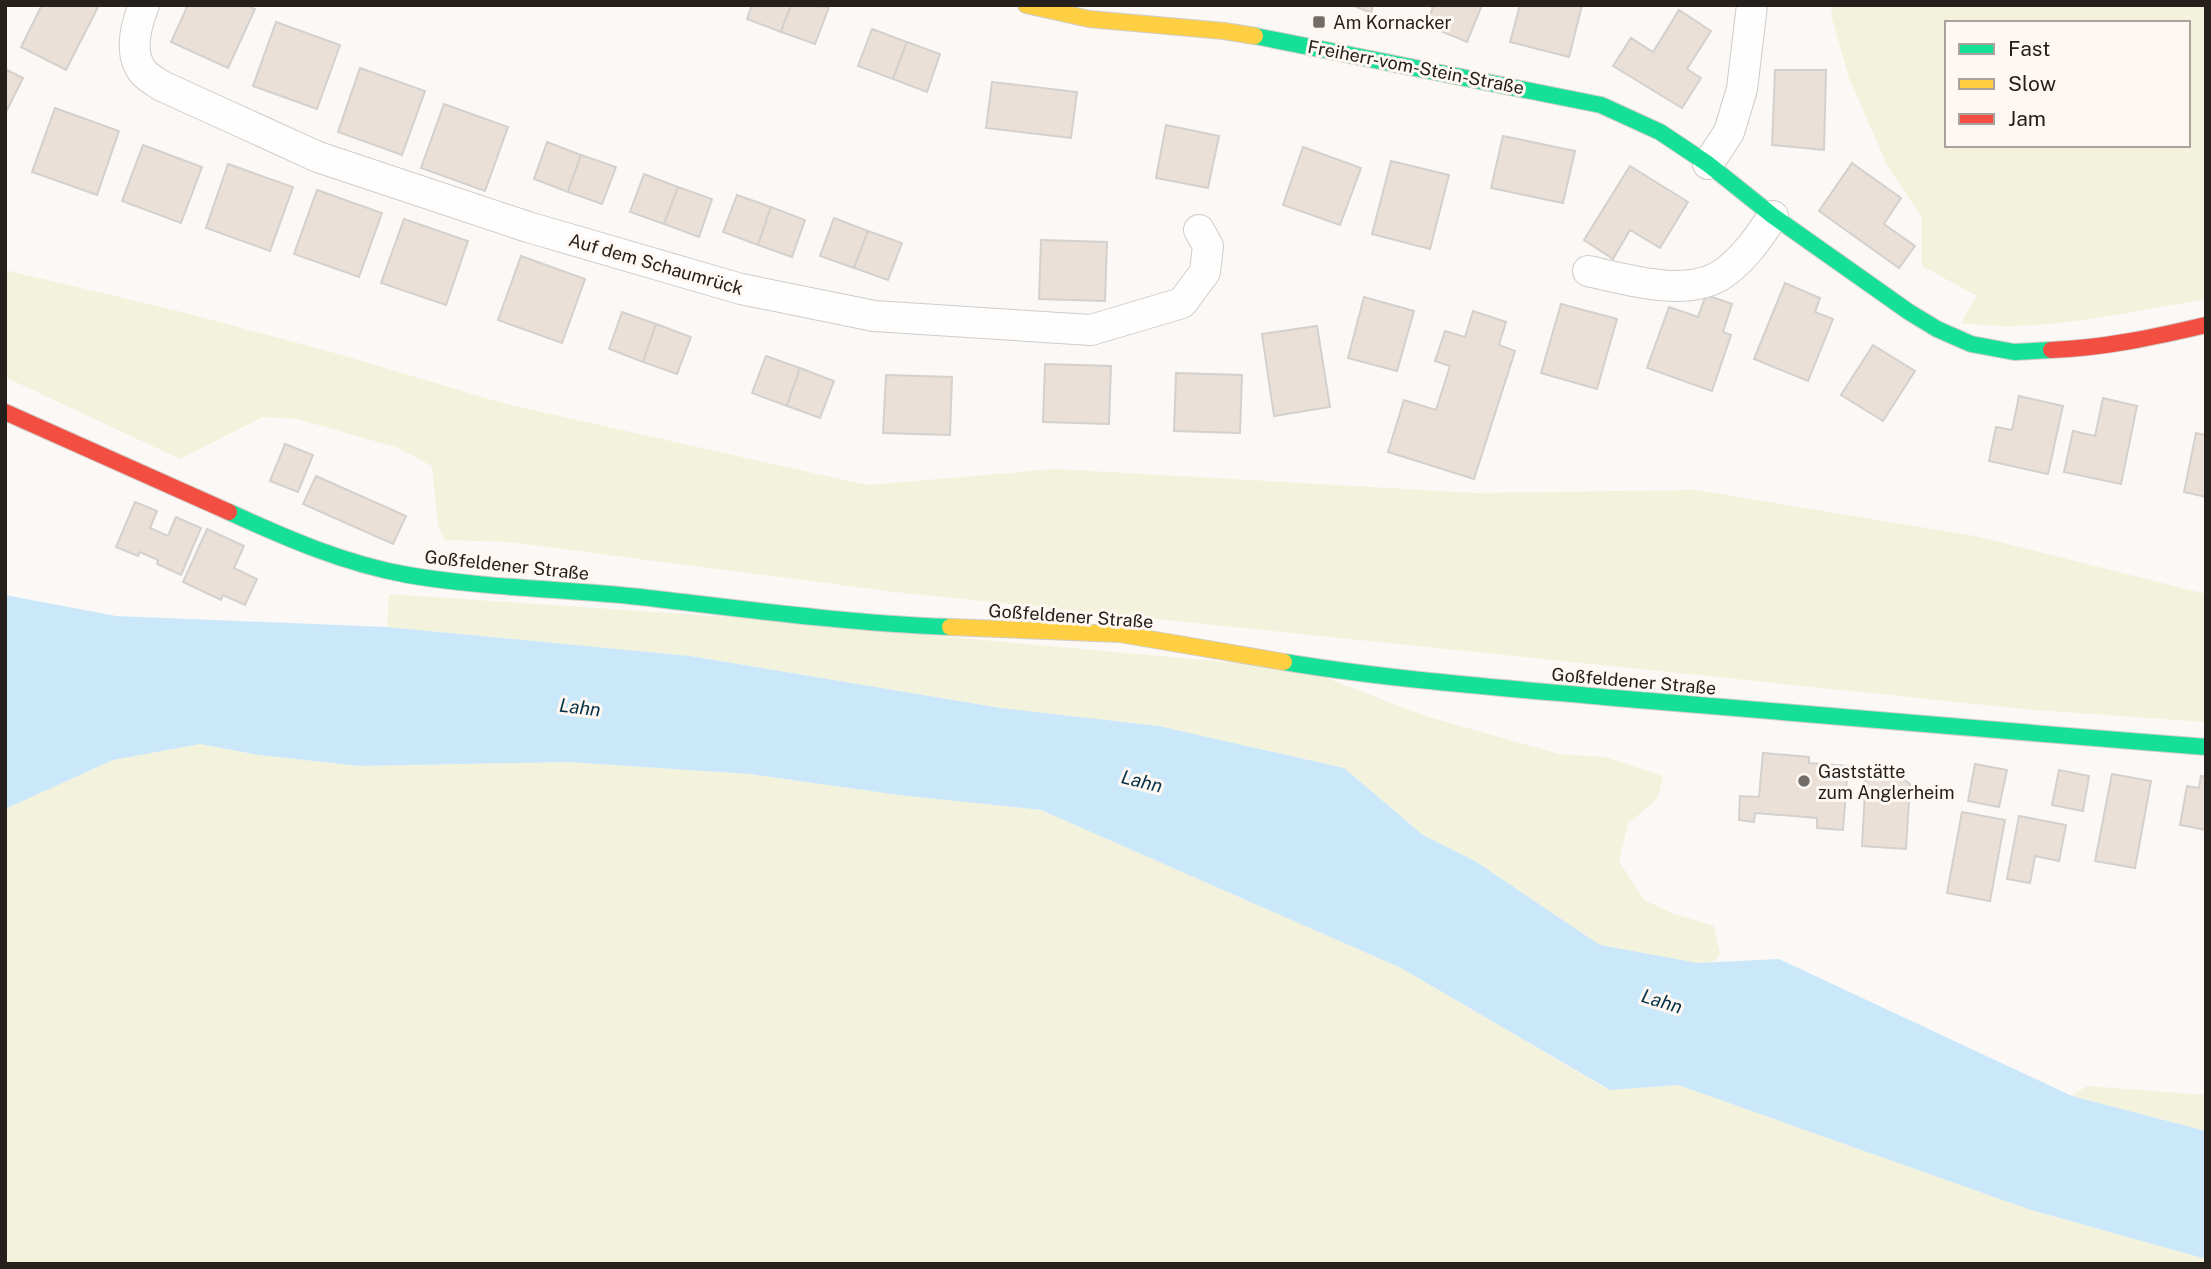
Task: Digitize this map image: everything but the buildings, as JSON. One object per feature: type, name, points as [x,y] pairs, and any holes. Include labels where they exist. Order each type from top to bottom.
[{"type":"main road","name":"Freiherr-vom-Stein-Straße","points":[[1026,5],[1090,19],[1224,31],[1332,50],[1601,105],[1660,132],[1708,164],[1773,216],[1909,312],[1937,329],[1971,344],[2014,352],[2080,349],[2150,338],[2206,325]]},
{"type":"main road","name":"Goßfeldener Straße","points":[[5,412],[289,539],[357,563],[407,575],[499,587],[626,596],[896,625],[1120,634],[1332,670],[1430,681],[1757,711],[2206,747]]},
{"type":"street","name":"Auf dem Schaumrück","points":[[144,5],[139,17],[134,48],[142,71],[162,86],[318,157],[528,227],[741,289],[874,316],[1091,330],[1182,303],[1205,272],[1208,246],[1199,230]]},
{"type":"street","points":[[1708,164],[1729,132],[1742,89],[1752,5]]},
{"type":"street","points":[[1588,271],[1649,285],[1691,286],[1723,275],[1753,246],[1773,216]]},
{"type":"green space","points":[[1833,5],[2206,5],[2206,299],[2053,324],[1992,326],[1961,323],[1977,296],[1922,266],[1922,217],[1888,167],[1849,78],[1831,15]]},
{"type":"green space","points":[[5,270],[186,313],[338,354],[506,404],[867,485],[1055,469],[1476,493],[1696,490],[1975,536],[2206,594],[2206,722],[2035,710],[895,592],[508,542],[444,540],[438,524],[432,466],[398,448],[298,419],[263,417],[180,459],[5,377]]},
{"type":"green space","points":[[389,594],[742,618],[1258,665],[1324,677],[1425,716],[1559,754],[1605,757],[1663,776],[1658,798],[1628,824],[1619,861],[1644,900],[1674,914],[1714,926],[1720,954],[1713,962],[1698,963],[1600,945],[1475,861],[1423,835],[1344,768],[1159,726],[1001,708],[690,656],[387,627]]},
{"type":"green space","points":[[200,744],[259,755],[360,766],[567,762],[750,774],[899,795],[1041,810],[1401,968],[1609,1090],[1678,1085],[2031,1210],[2206,1259],[2206,1264],[5,1264],[5,809],[113,760]]},
{"type":"green space","points":[[2087,1086],[2206,1095],[2206,1131],[2072,1096]]},
{"type":"water","name":"Lahn","points":[[5,595],[116,616],[387,627],[690,656],[1001,708],[1159,726],[1344,768],[1423,835],[1475,861],[1600,945],[1698,963],[1779,959],[2072,1096],[2206,1131],[2206,1259],[2031,1210],[1678,1085],[1610,1090],[1401,968],[1041,810],[899,795],[750,774],[567,762],[360,766],[259,755],[200,744],[113,760],[5,809]]},
{"type":"traffic: fast","points":[[1255,36],[1601,105],[1660,132],[1708,164],[1773,216],[1937,329],[1971,344],[2014,352],[2051,350]]},
{"type":"traffic: fast","points":[[229,512],[339,557],[408,575],[833,619],[950,627]]},
{"type":"traffic: fast","points":[[1284,662],[1491,687],[2206,747]]},
{"type":"traffic: slow","points":[[1026,5],[1089,19],[1255,36]]},
{"type":"traffic: slow","points":[[950,627],[1120,634],[1284,662]]},
{"type":"traffic: jam","points":[[2051,350],[2149,338],[2206,325]]},
{"type":"traffic: jam","points":[[5,412],[229,512]]},
{"type":"place","name":"Am Kornacker","points":[[1319,22]]},
{"type":"place","name":"Gaststätte zum Anglerheim","points":[[1804,781]]}]
